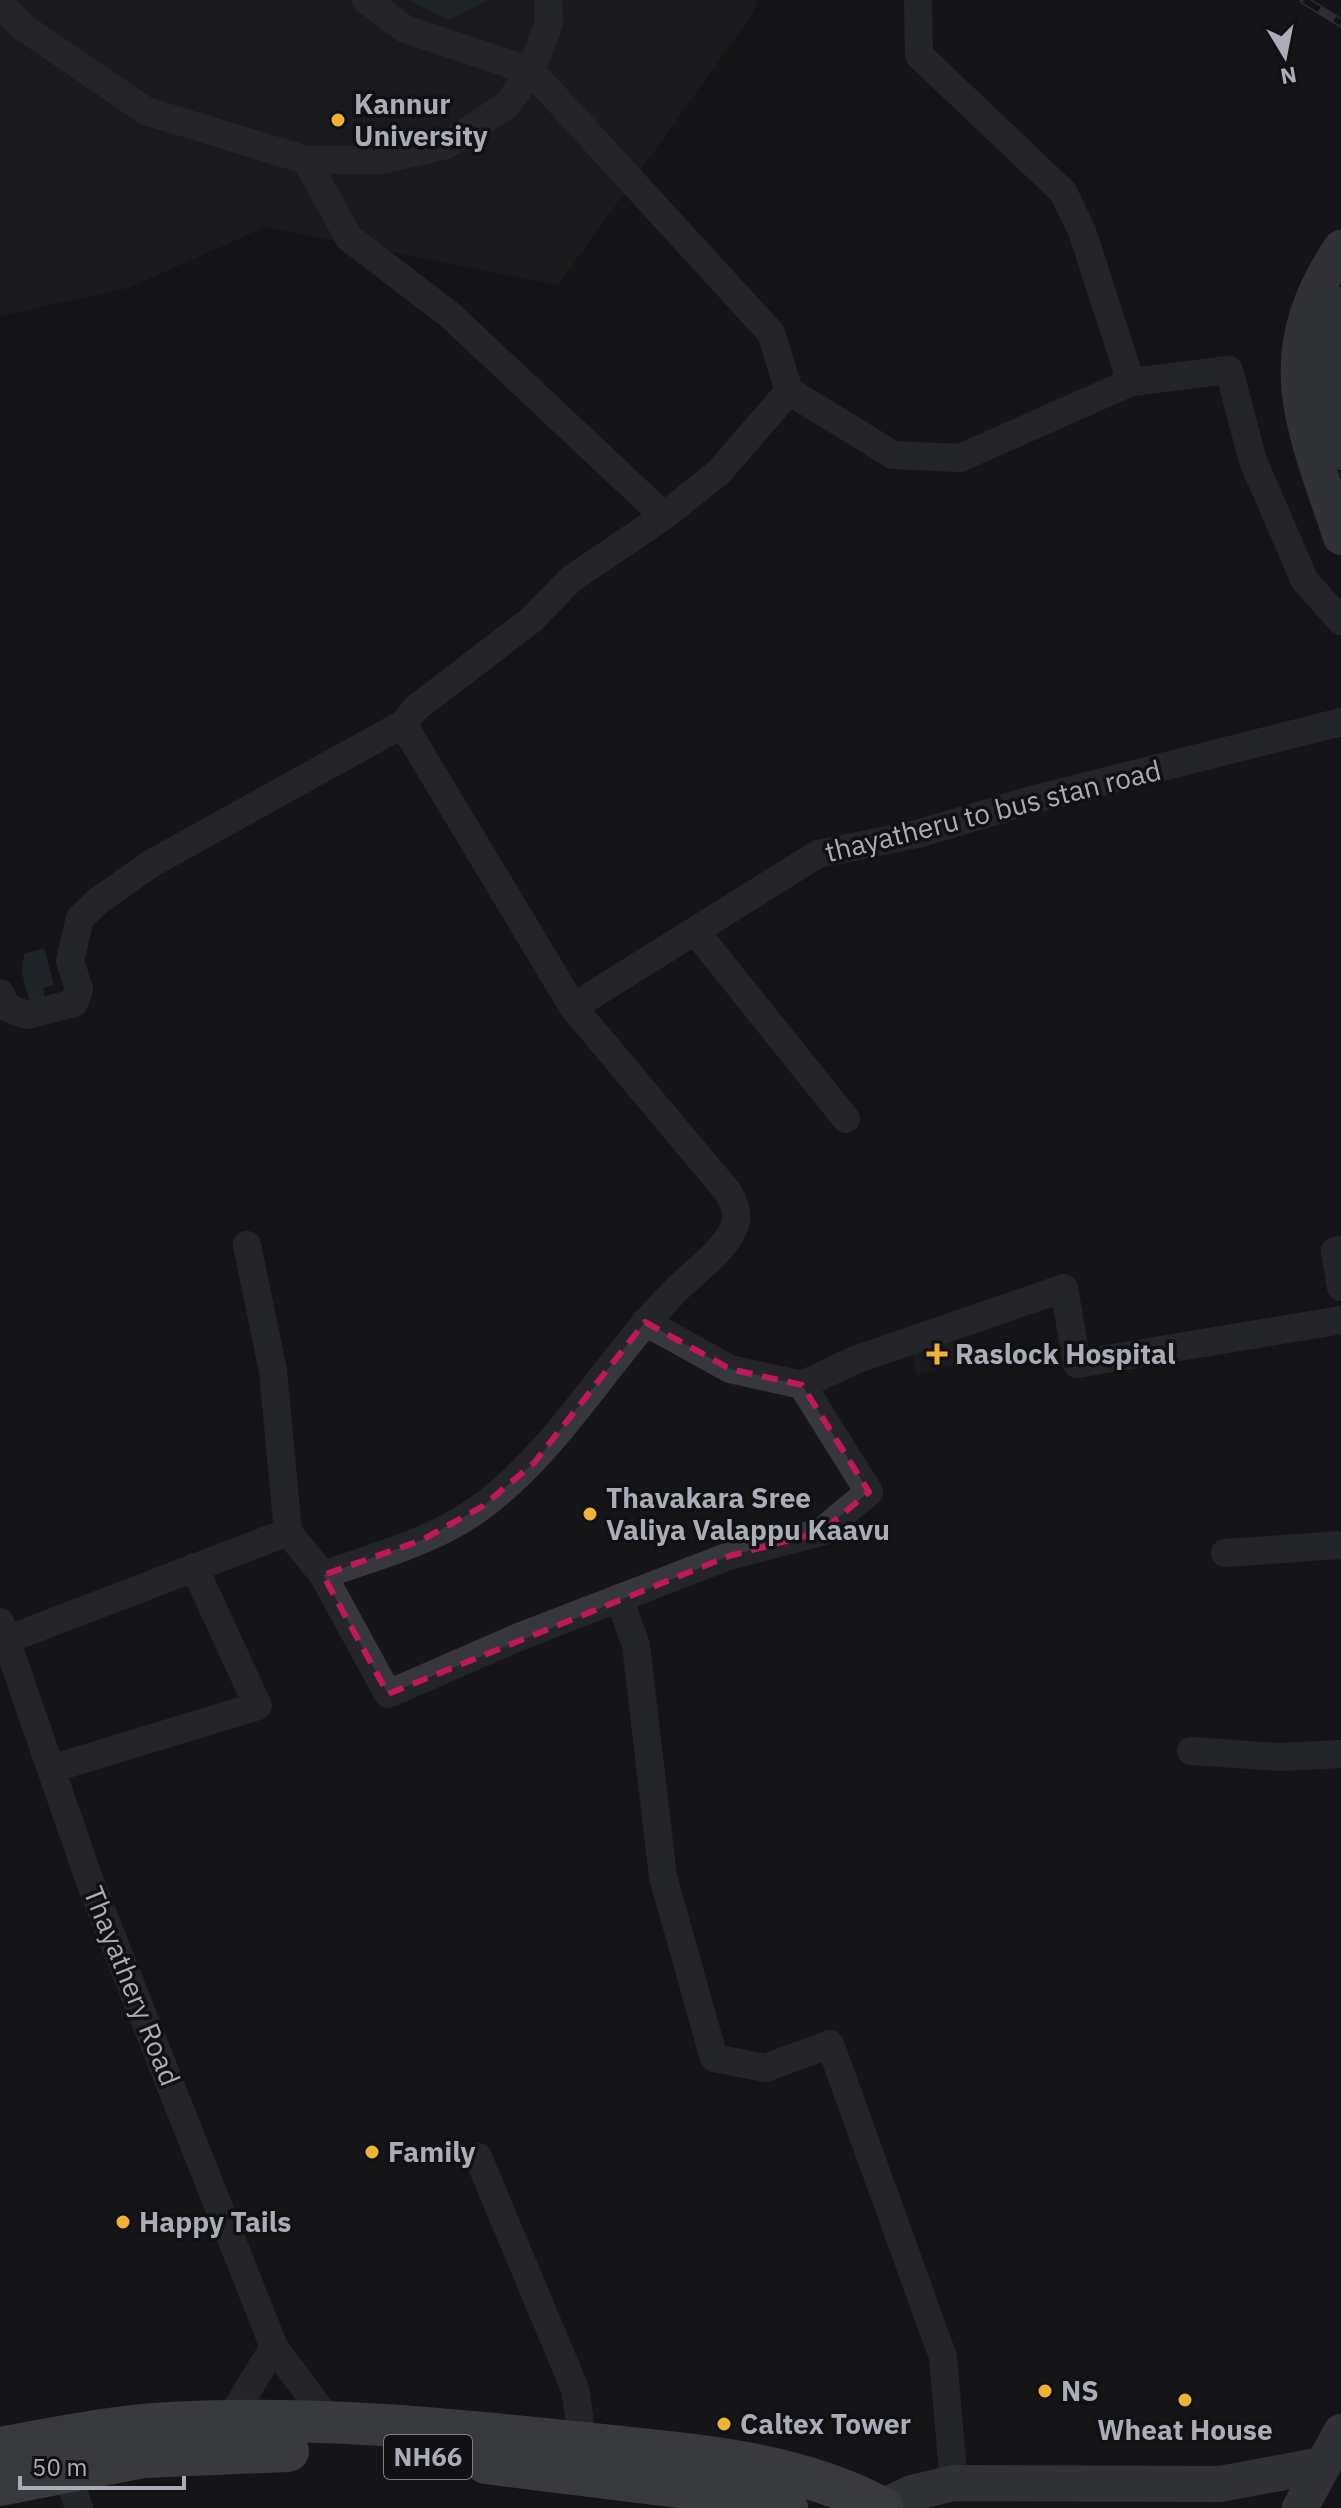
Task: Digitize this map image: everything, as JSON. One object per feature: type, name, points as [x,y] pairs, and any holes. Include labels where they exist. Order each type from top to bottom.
[{"type":"highway","name":"NH66","points":[[0,2485],[73,2490],[144,2457],[226,2437],[331,2424],[583,2443],[754,2463],[847,2490],[881,2508]]},
{"type":"highway","name":"NH66","points":[[0,2448],[154,2425],[226,2437],[390,2453],[626,2493],[744,2495],[787,2508]]},
{"type":"main road","points":[[1341,248],[1324,274],[1305,319],[1298,353],[1297,385],[1302,418],[1341,537]]},
{"type":"main road","points":[[1341,305],[1332,321],[1324,388],[1329,425],[1341,452]]},
{"type":"main road","points":[[1300,2508],[1341,2432]]},
{"type":"main road","points":[[881,2508],[912,2493],[954,2483],[1220,2484],[1322,2465]]},
{"type":"street","points":[[366,0],[405,29],[531,71],[771,333],[789,391],[893,455],[960,458],[1131,382],[1229,370],[1253,461],[1305,581],[1341,621]]},
{"type":"street","points":[[0,4],[23,27],[146,111],[306,160],[382,160],[446,145],[507,105],[531,71],[549,23],[548,0]]},
{"type":"street","points":[[918,0],[919,55],[1063,192],[1082,231],[1131,382]]},
{"type":"street","points":[[306,160],[349,238],[450,315],[664,516]]},
{"type":"street","points":[[0,993],[8,1008],[27,1015],[74,1003],[79,989],[70,961],[80,918],[98,901],[152,863],[403,724],[416,708],[531,620],[571,579],[664,516],[719,472],[789,391]]},
{"type":"street","name":"thayatheru to bus stan road","points":[[573,1007],[818,854],[917,834],[1035,799],[1341,722]]},
{"type":"street","points":[[323,1575],[422,1540],[483,1506],[534,1463],[645,1322],[726,1239],[736,1222],[735,1204],[573,1007],[403,724]]},
{"type":"street","points":[[696,932],[846,1119]]},
{"type":"street","points":[[247,1245],[273,1371],[288,1532],[323,1575],[388,1694],[729,1556],[821,1532],[869,1492],[802,1385]]},
{"type":"street","points":[[1341,1250],[1335,1251],[1341,1287]]},
{"type":"street","points":[[645,1322],[730,1369],[802,1385],[855,1360],[1064,1288],[1077,1364],[1341,1320]]},
{"type":"street","points":[[3,1631],[288,1532]]},
{"type":"street","points":[[1225,1553],[1341,1545]]},
{"type":"street","points":[[51,1769],[258,1706],[194,1567]]},
{"type":"street","points":[[619,1598],[636,1645],[663,1877],[714,2058],[765,2068],[830,2044],[943,2357],[954,2483]]},
{"type":"street","name":"Thayathery Road","points":[[3,1631],[89,1879],[274,2347],[331,2424]]},
{"type":"street","points":[[0,1697],[29,1711]]},
{"type":"street","points":[[1191,1751],[1280,1757],[1341,1754]]},
{"type":"street","points":[[478,2157],[575,2389],[583,2443]]},
{"type":"street","points":[[226,2437],[274,2347]]},
{"type":"highlighted area","points":[[645,1322],[730,1369],[802,1385],[869,1492],[821,1532],[729,1556],[388,1694],[323,1575],[422,1540],[483,1506],[534,1463]]},
{"type":"shaded area","name":"Kannur University","points":[[0,0],[758,0],[753,13],[558,285],[265,227],[128,288],[0,316]]},
{"type":"shaded area","points":[[409,0],[488,0],[449,20]]},
{"type":"shaded area","points":[[44,948],[54,985],[43,988],[45,998],[30,1003],[22,973],[24,954]]},
{"type":"shaded area","name":"Raslock Hospital","points":[[955,1325],[963,1362],[917,1375],[911,1346]]},
{"type":"railway","points":[[1304,0],[1341,23]]},
{"type":"place","name":"Kannur University","points":[[338,120]]},
{"type":"place","name":"Raslock Hospital","points":[[937,1354]]},
{"type":"place","name":"Thavakara Sree Valiya Valappu Kaavu","points":[[590,1514]]},
{"type":"place","name":"Family","points":[[372,2152]]},
{"type":"place","name":"Happy Tails","points":[[123,2222]]},
{"type":"place","name":"NS","points":[[1045,2391]]},
{"type":"place","name":"Wheat House","points":[[1185,2400]]},
{"type":"place","name":"Caltex Tower","points":[[724,2424]]}]
